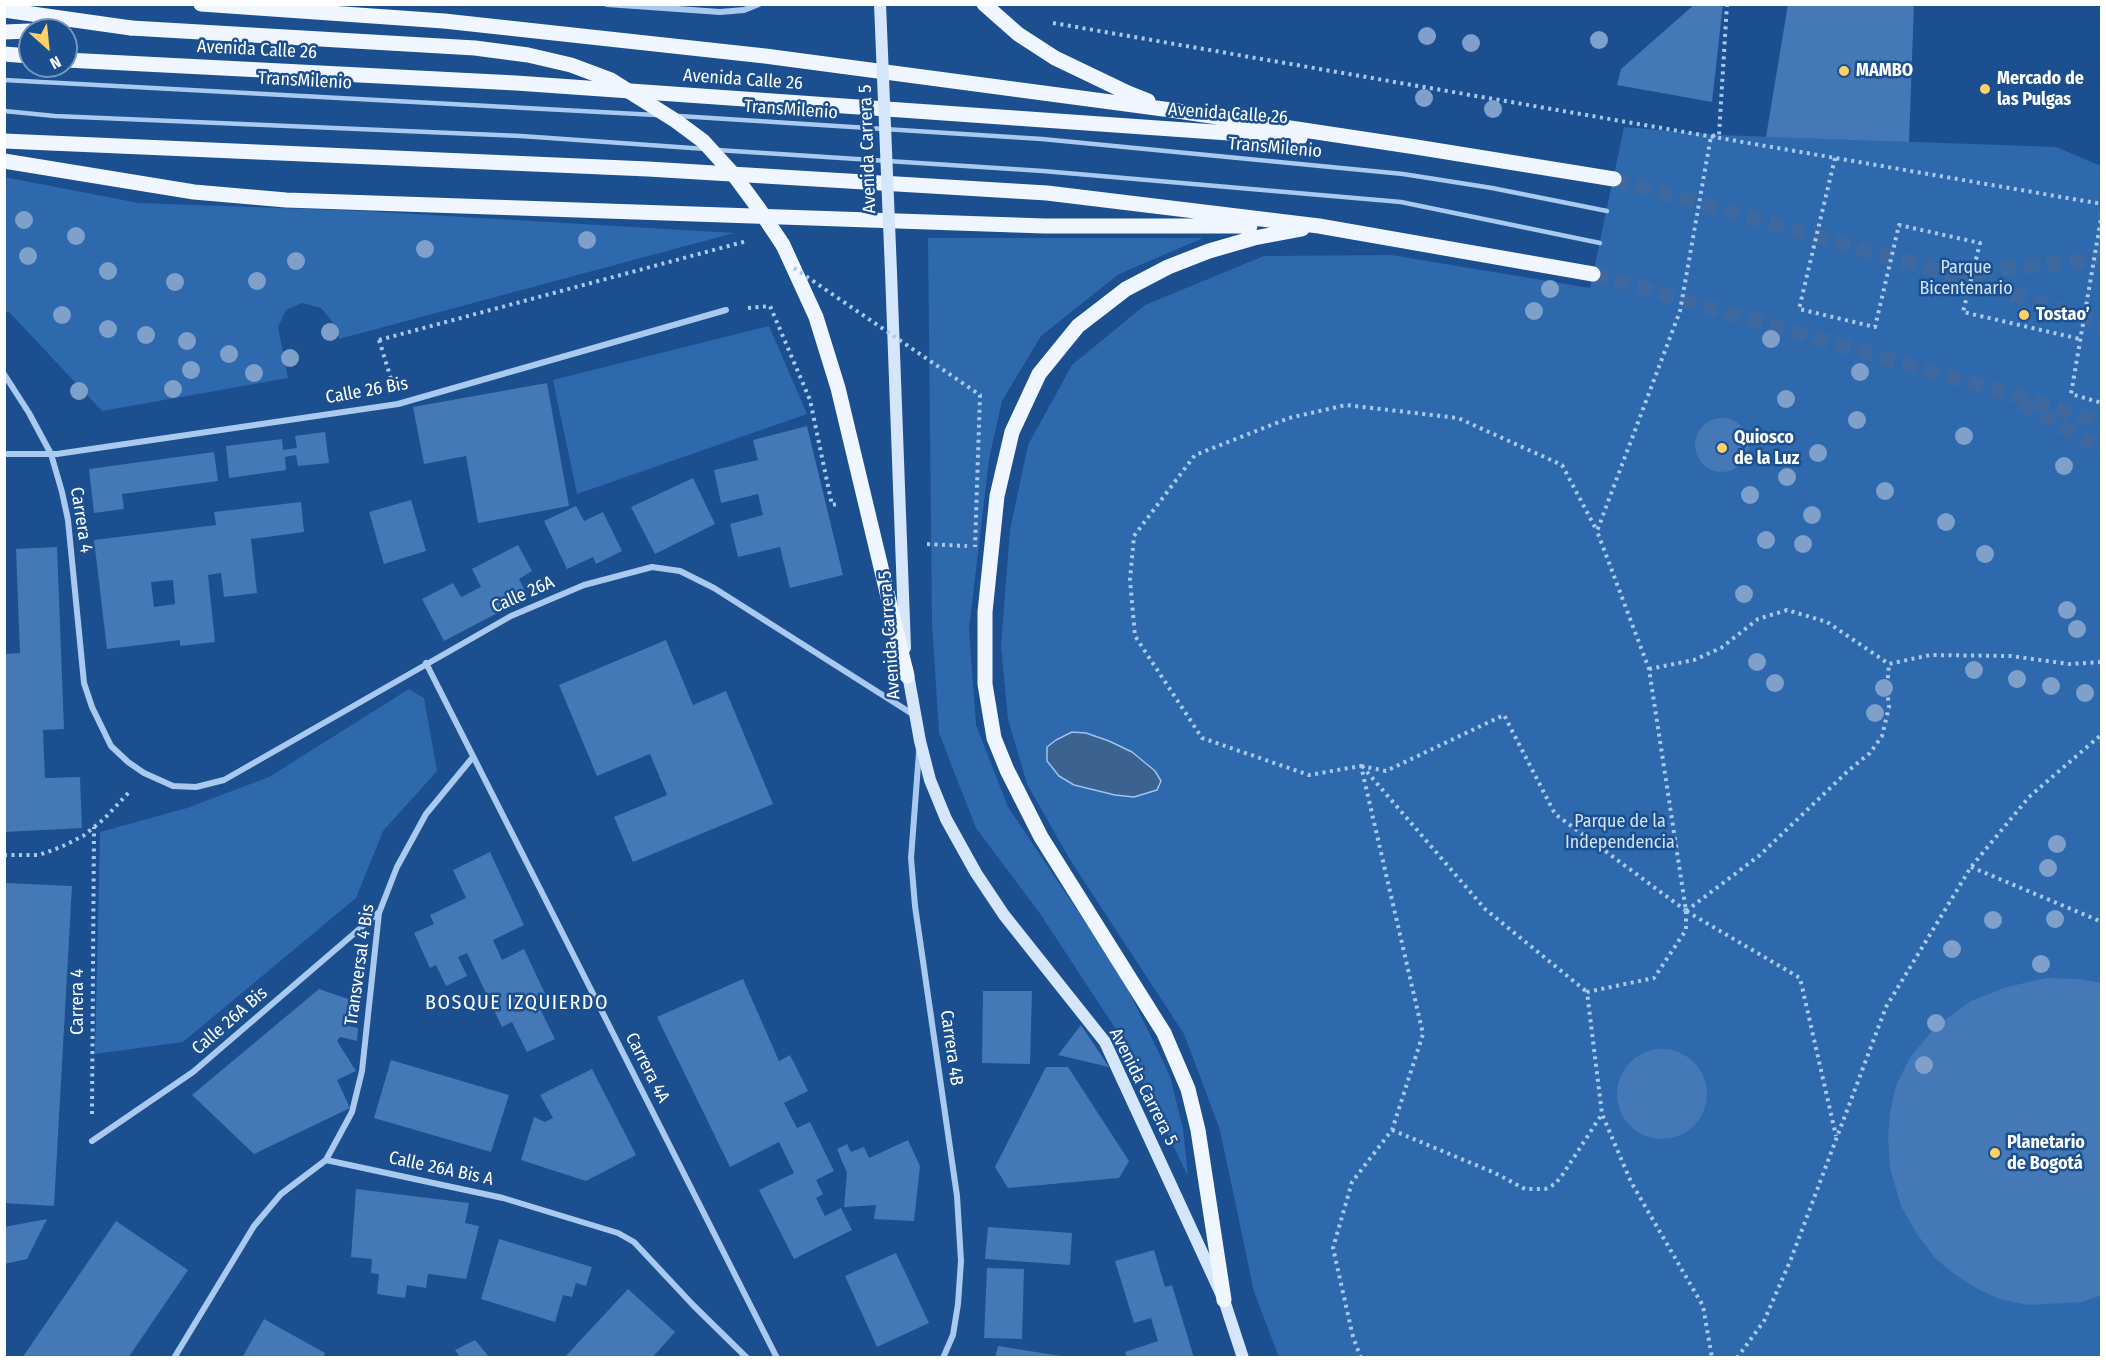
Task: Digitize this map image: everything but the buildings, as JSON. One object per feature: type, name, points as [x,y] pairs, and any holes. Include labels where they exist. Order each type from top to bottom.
[{"type":"main road","name":"Avenida Calle 26","points":[[201,4],[444,21],[765,56],[1171,110],[1614,180]]},
{"type":"main road","name":"Avenida Carrera 5","points":[[880,4],[907,676],[930,780],[946,819],[976,873],[1004,915],[1105,1042],[1224,1300],[1243,1358]]},
{"type":"main road","points":[[984,4],[1018,34],[1055,58],[1128,93],[1171,110]]},
{"type":"main road","points":[[4,10],[131,28],[475,48],[528,55],[571,65],[611,80],[667,114],[703,141],[734,175],[783,245],[812,307],[827,350],[867,501],[907,676]]},
{"type":"main road","points":[[78,30],[131,28]]},
{"type":"main road","name":"Avenida Calle 26","points":[[78,61],[516,83],[1416,147]]},
{"type":"main road","points":[[4,141],[636,169],[1024,192],[1319,226],[1593,274]]},
{"type":"main road","points":[[4,161],[194,192],[286,200],[1044,226],[1319,226]]},
{"type":"main road","points":[[1224,1300],[1198,1130],[1188,1089],[1164,1033],[1041,837],[1007,770],[994,738],[985,684],[985,612],[997,496],[1012,432],[1039,374],[1078,326],[1126,289],[1168,267],[1209,251],[1254,238],[1319,226]]},
{"type":"street","points":[[607,4],[720,12],[744,10],[759,4]]},
{"type":"street","name":"Calle 26 Bis","points":[[4,454],[51,454],[398,404],[726,310]]},
{"type":"street","name":"Carrera 4","points":[[4,374],[51,454],[62,492],[68,520],[84,683]]},
{"type":"street","name":"Calle 26A","points":[[84,683],[92,707],[111,746],[128,762],[144,774],[173,786],[196,787],[224,780],[511,616],[584,585],[652,567],[680,571],[714,588],[914,715]]},
{"type":"street","name":"Carrera 4A","points":[[426,663],[777,1358]]},
{"type":"street","name":"Carrera 4B","points":[[920,741],[911,858],[915,906],[957,1196],[961,1261],[956,1314],[952,1335],[943,1358]]},
{"type":"street","name":"Transversal 4 Bis","points":[[326,1160],[352,1112],[362,1071],[379,913],[397,867],[426,814],[473,757]]},
{"type":"street","name":"Calle 26A Bis","points":[[92,1141],[193,1072],[379,913]]},
{"type":"street","points":[[174,1358],[254,1226],[281,1194],[326,1160]]},
{"type":"street","name":"Calle 26A Bis A","points":[[326,1160],[503,1198],[618,1233],[634,1242],[747,1358]]},
{"type":"lane","name":"TransMilenio","points":[[4,80],[498,105],[1042,139],[1403,174],[1492,188],[1607,211]]},
{"type":"lane","points":[[4,111],[67,116],[521,136],[1043,171],[1214,185],[1401,202],[1600,243]]},
{"type":"path","points":[[1711,136],[1719,135],[1726,4]]},
{"type":"path","points":[[1050,22],[2102,204]]},
{"type":"path","points":[[1597,531],[1680,311],[1711,136]]},
{"type":"path","points":[[1835,158],[1799,309],[1875,327],[1899,225],[1980,243],[1964,312],[2080,339]]},
{"type":"path","points":[[2102,213],[2071,394],[2102,403]]},
{"type":"path","points":[[398,404],[379,340],[751,239]]},
{"type":"path","points":[[789,265],[980,395],[975,547],[902,542]]},
{"type":"path","points":[[726,310],[770,306],[810,400],[832,505],[867,501]]},
{"type":"path","points":[[1587,993],[1654,978],[1686,930],[1686,911],[1649,669],[1597,531],[1562,465],[1458,418],[1346,405],[1289,418],[1195,454],[1134,536],[1130,580],[1135,636],[1202,738],[1309,774],[1361,766],[1386,771],[1504,715],[1555,814],[1686,911],[1800,978],[1836,1136]]},
{"type":"path","points":[[1649,669],[1694,660],[1721,648],[1758,619],[1787,610],[1827,621],[1889,664],[1930,655],[2011,656],[2069,664],[2102,662]]},
{"type":"path","points":[[1686,911],[1760,855],[1849,770],[1870,753],[1882,736],[1889,707],[1887,689],[1889,664]]},
{"type":"path","points":[[1737,1358],[1764,1321],[1791,1259],[1886,1007],[1971,867],[2030,797],[2102,734]]},
{"type":"path","points":[[1361,766],[1485,909],[1587,993],[1602,1114],[1631,1182],[1703,1306],[1712,1358]]},
{"type":"path","points":[[1361,766],[1423,1034],[1392,1130],[1352,1182],[1333,1248],[1353,1337],[1361,1358]]},
{"type":"path","points":[[4,855],[39,855],[61,847],[94,827],[122,801],[144,774]]},
{"type":"path","name":"Carrera 4","points":[[92,1141],[94,827]]},
{"type":"path","points":[[1971,867],[2102,922]]},
{"type":"path","points":[[1392,1130],[1495,1173],[1525,1190],[1545,1189],[1555,1184],[1563,1174],[1602,1114]]},
{"type":"green space","name":"Parque de la Independencia","points":[[1624,127],[1719,135],[2056,147],[2101,166],[2101,1357],[1279,1357],[1254,1292],[1220,1130],[1184,1034],[1069,858],[1027,784],[1008,719],[1001,646],[1010,530],[1028,445],[1072,365],[1145,305],[1264,256],[1391,255],[1590,288]]},
{"type":"green space","points":[[4,177],[139,203],[363,211],[734,233],[339,339],[332,321],[321,308],[302,303],[286,310],[278,327],[288,378],[102,411],[9,312],[5,312]]},
{"type":"green space","points":[[928,238],[1203,238],[1119,274],[1041,336],[1002,401],[989,459],[969,629],[976,725],[1008,807],[1122,977],[1170,1076],[1183,1129],[1188,1176],[1117,1031],[1041,915],[976,828],[939,733],[932,622]]},
{"type":"green space","points":[[769,326],[807,414],[577,494],[553,380]]},
{"type":"green space","points":[[409,689],[424,698],[437,771],[383,831],[356,898],[183,1042],[95,1054],[100,832],[187,808],[269,777]]},
{"type":"shaded area","points":[[1072,732],[1086,733],[1132,752],[1155,771],[1161,781],[1157,790],[1134,797],[1115,795],[1074,785],[1059,776],[1047,761],[1047,747]]},
{"type":"tunnel","points":[[1614,179],[1946,273],[2102,323]]},
{"type":"tunnel","points":[[1955,273],[2102,259]]},
{"type":"tunnel","points":[[1593,274],[2102,422]]},
{"type":"tunnel","points":[[2021,403],[2102,449]]},
{"type":"place","name":"MAMBO","points":[[1844,71]]},
{"type":"place","name":"Mercado de las Pulgas","points":[[1985,89]]},
{"type":"place","name":"Tostao’","points":[[2024,315]]},
{"type":"place","name":"Quiosco de la Luz","points":[[1722,448]]},
{"type":"place","name":"Planetario de Bogotá","points":[[1995,1153]]},
{"type":"district","name":"BOSQUE IZQUIERDO","points":[[517,1003]]},
{"type":"park label","name":"Parque Bicentenario","points":[[1966,278]]}]
